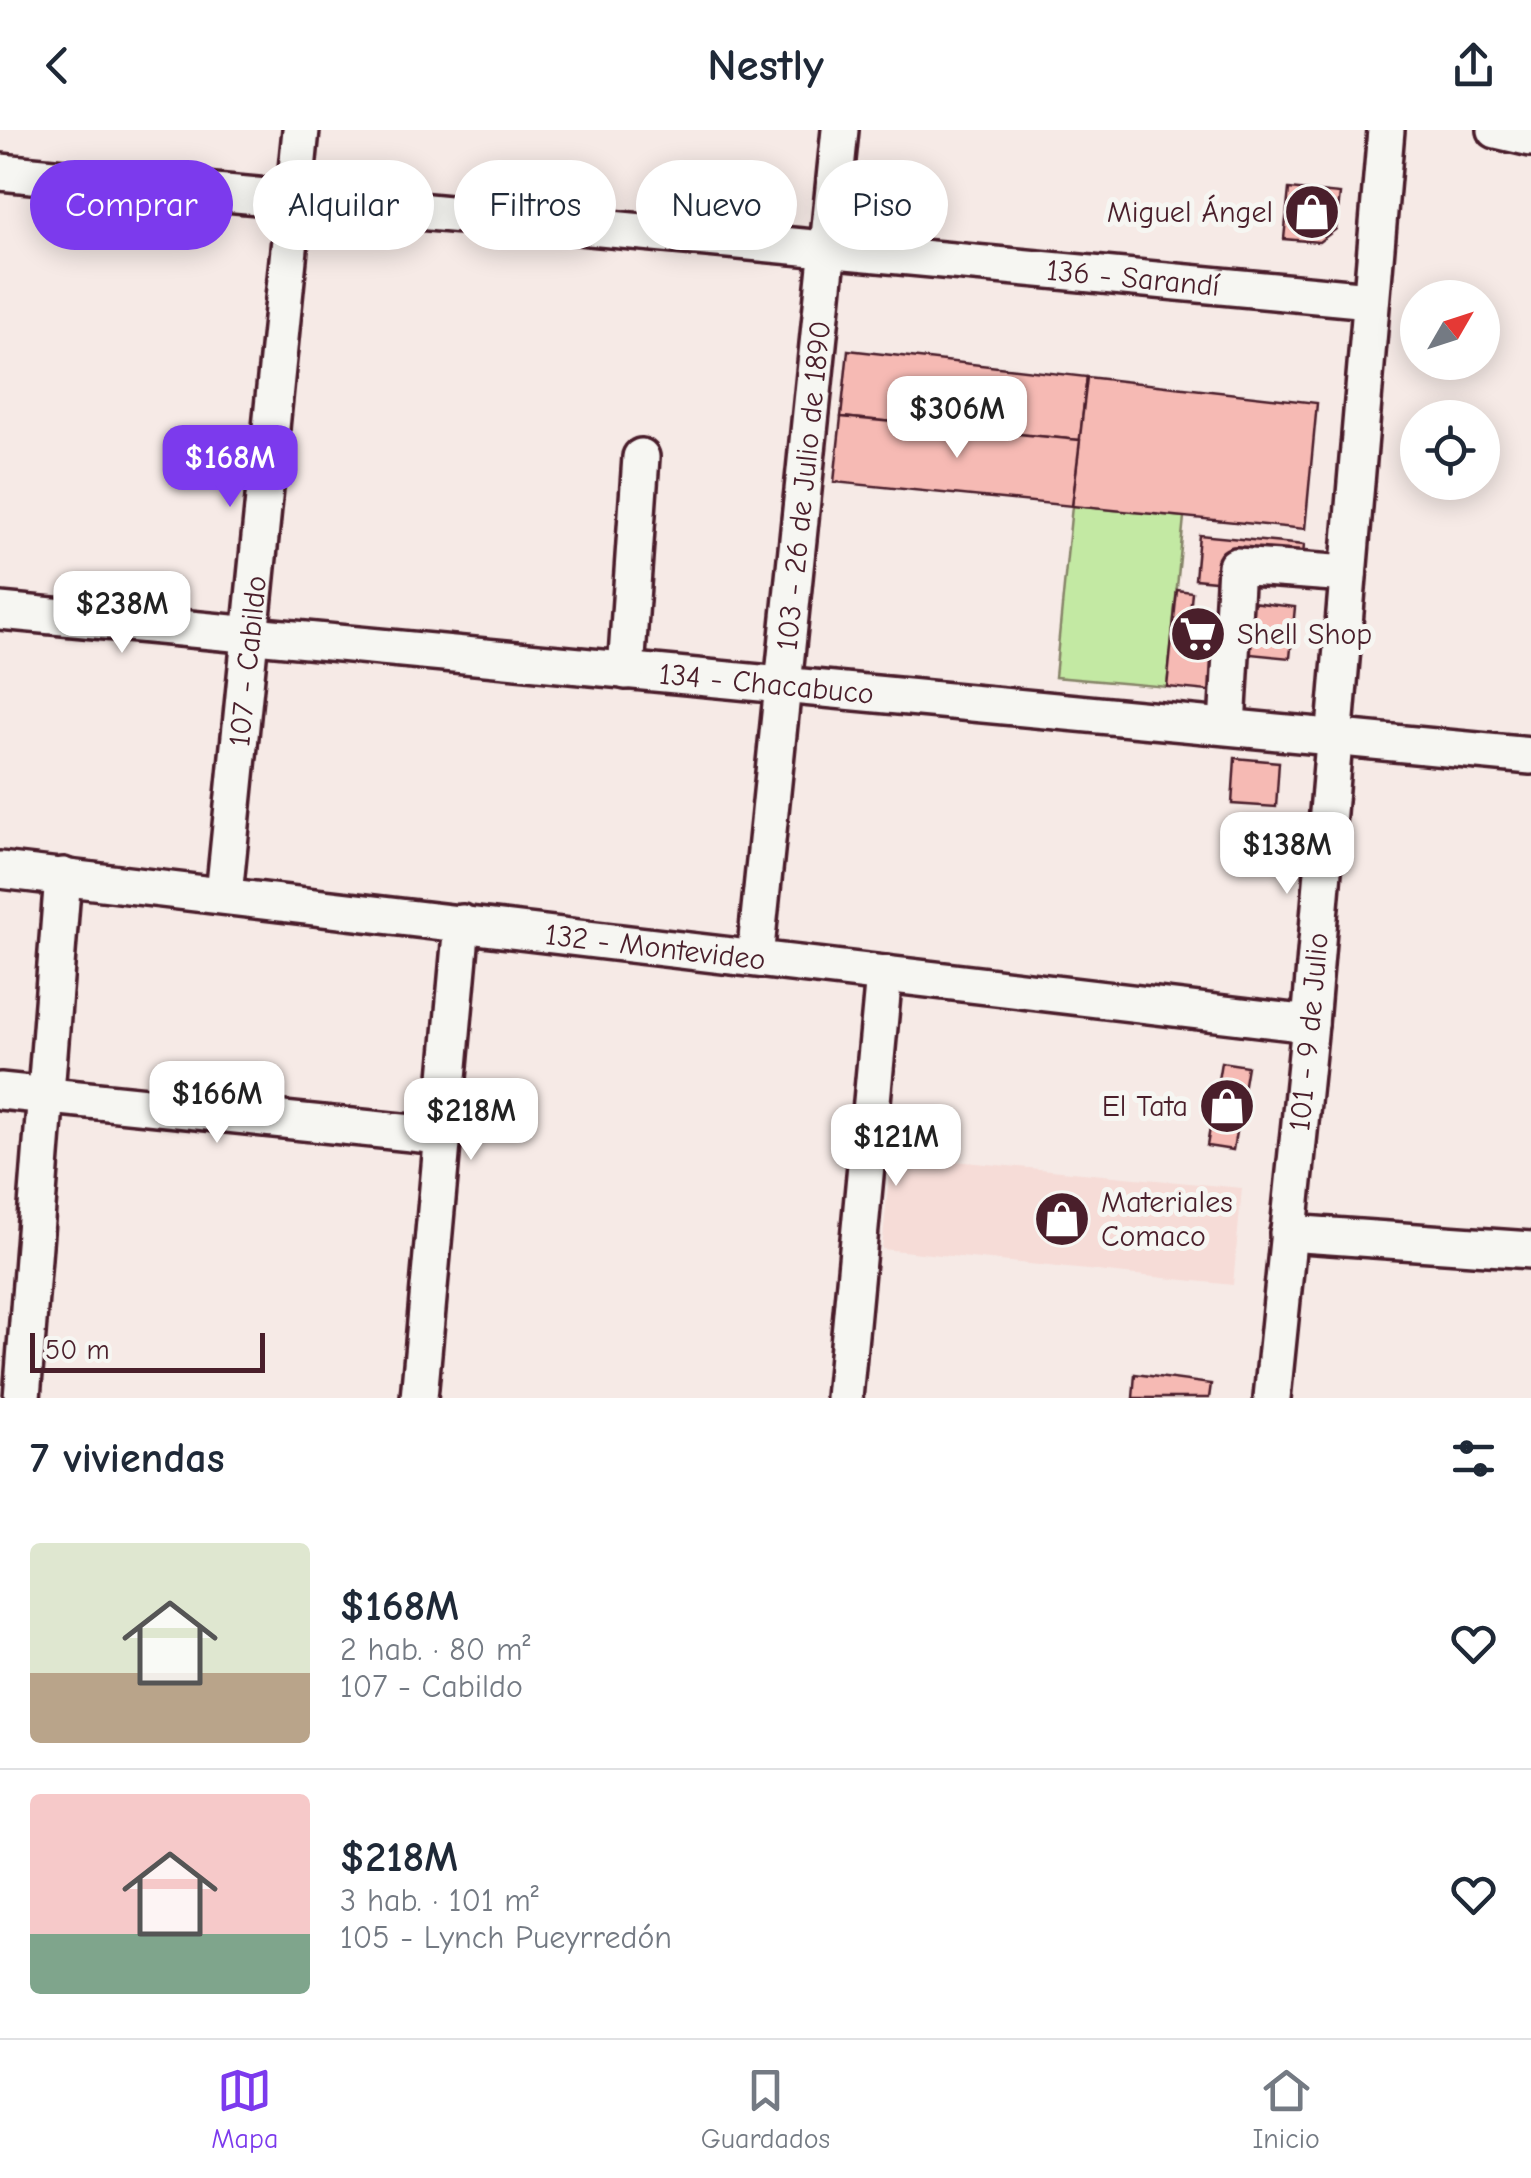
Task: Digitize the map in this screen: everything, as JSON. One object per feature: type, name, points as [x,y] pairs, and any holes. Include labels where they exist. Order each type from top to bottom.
[{"type":"street","name":"107 - Cabildo","points":[[298,160],[301,130]]},
{"type":"street","name":"103 - 26 de Julio de 1890","points":[[837,160],[840,130]]},
{"type":"street","name":"101 - 9 de Julio","points":[[1272,1398],[1310,1024],[1386,130]]},
{"type":"street","points":[[1496,130],[1531,138]]},
{"type":"street","name":"136 - Sarandí","points":[[0,172],[253,195]]},
{"type":"street","name":"136 - Sarandí","points":[[434,212],[817,248]]},
{"type":"street","name":"107 - Cabildo","points":[[224,895],[289,250]]},
{"type":"street","name":"103 - 26 de Julio de 1890","points":[[755,958],[829,250]]},
{"type":"street","name":"136 - Sarandí","points":[[840,250],[1370,300]]},
{"type":"street","points":[[626,672],[641,457]]},
{"type":"street","points":[[1227,726],[1236,566],[1348,574]]},
{"type":"street","name":"134 - Chacabuco","points":[[0,610],[1531,756]]},
{"type":"street","name":"132 - Montevideo","points":[[0,870],[1310,1024]]},
{"type":"street","points":[[22,1398],[63,876]]},
{"type":"street","points":[[419,1398],[462,923]]},
{"type":"street","points":[[844,1398],[884,974]]},
{"type":"street","points":[[0,1091],[441,1136]]},
{"type":"street","points":[[1288,1232],[1531,1250]]},
{"type":"shaded area","name":"Materiales Comaco","points":[[891,1155],[1242,1188],[1233,1285],[882,1249]]},
{"type":"green space","points":[[1072,506],[1184,517],[1167,687],[1055,677]]},
{"type":"building","name":"Miguel Ángel","points":[[1289,189],[1340,194],[1336,229],[1319,242],[1284,239]]},
{"type":"building","points":[[848,350],[1087,377],[1080,440],[841,417]]},
{"type":"building","points":[[1087,377],[1317,403],[1305,529],[1072,506]]},
{"type":"building","points":[[841,417],[1080,440],[1072,506],[834,482]]},
{"type":"building","points":[[1199,535],[1304,545],[1300,589],[1195,579]]},
{"type":"building","name":"Shell Shop","points":[[1177,590],[1192,592],[1190,613],[1225,616],[1218,692],[1167,687]]},
{"type":"building","points":[[1216,598],[1295,607],[1290,658],[1210,650]]},
{"type":"building","points":[[1235,758],[1279,762],[1276,807],[1232,804]]},
{"type":"building","name":"El Tata","points":[[1221,1062],[1247,1066],[1233,1150],[1207,1146]]},
{"type":"building","points":[[1135,1374],[1211,1384],[1209,1398],[1133,1398]]},
{"type":"place","name":"Miguel Ángel","points":[[1312,212]]},
{"type":"place","name":"Shell Shop","points":[[1198,634]]},
{"type":"place","name":"El Tata","points":[[1227,1106]]},
{"type":"place","name":"Materiales Comaco","points":[[1062,1219]]}]
